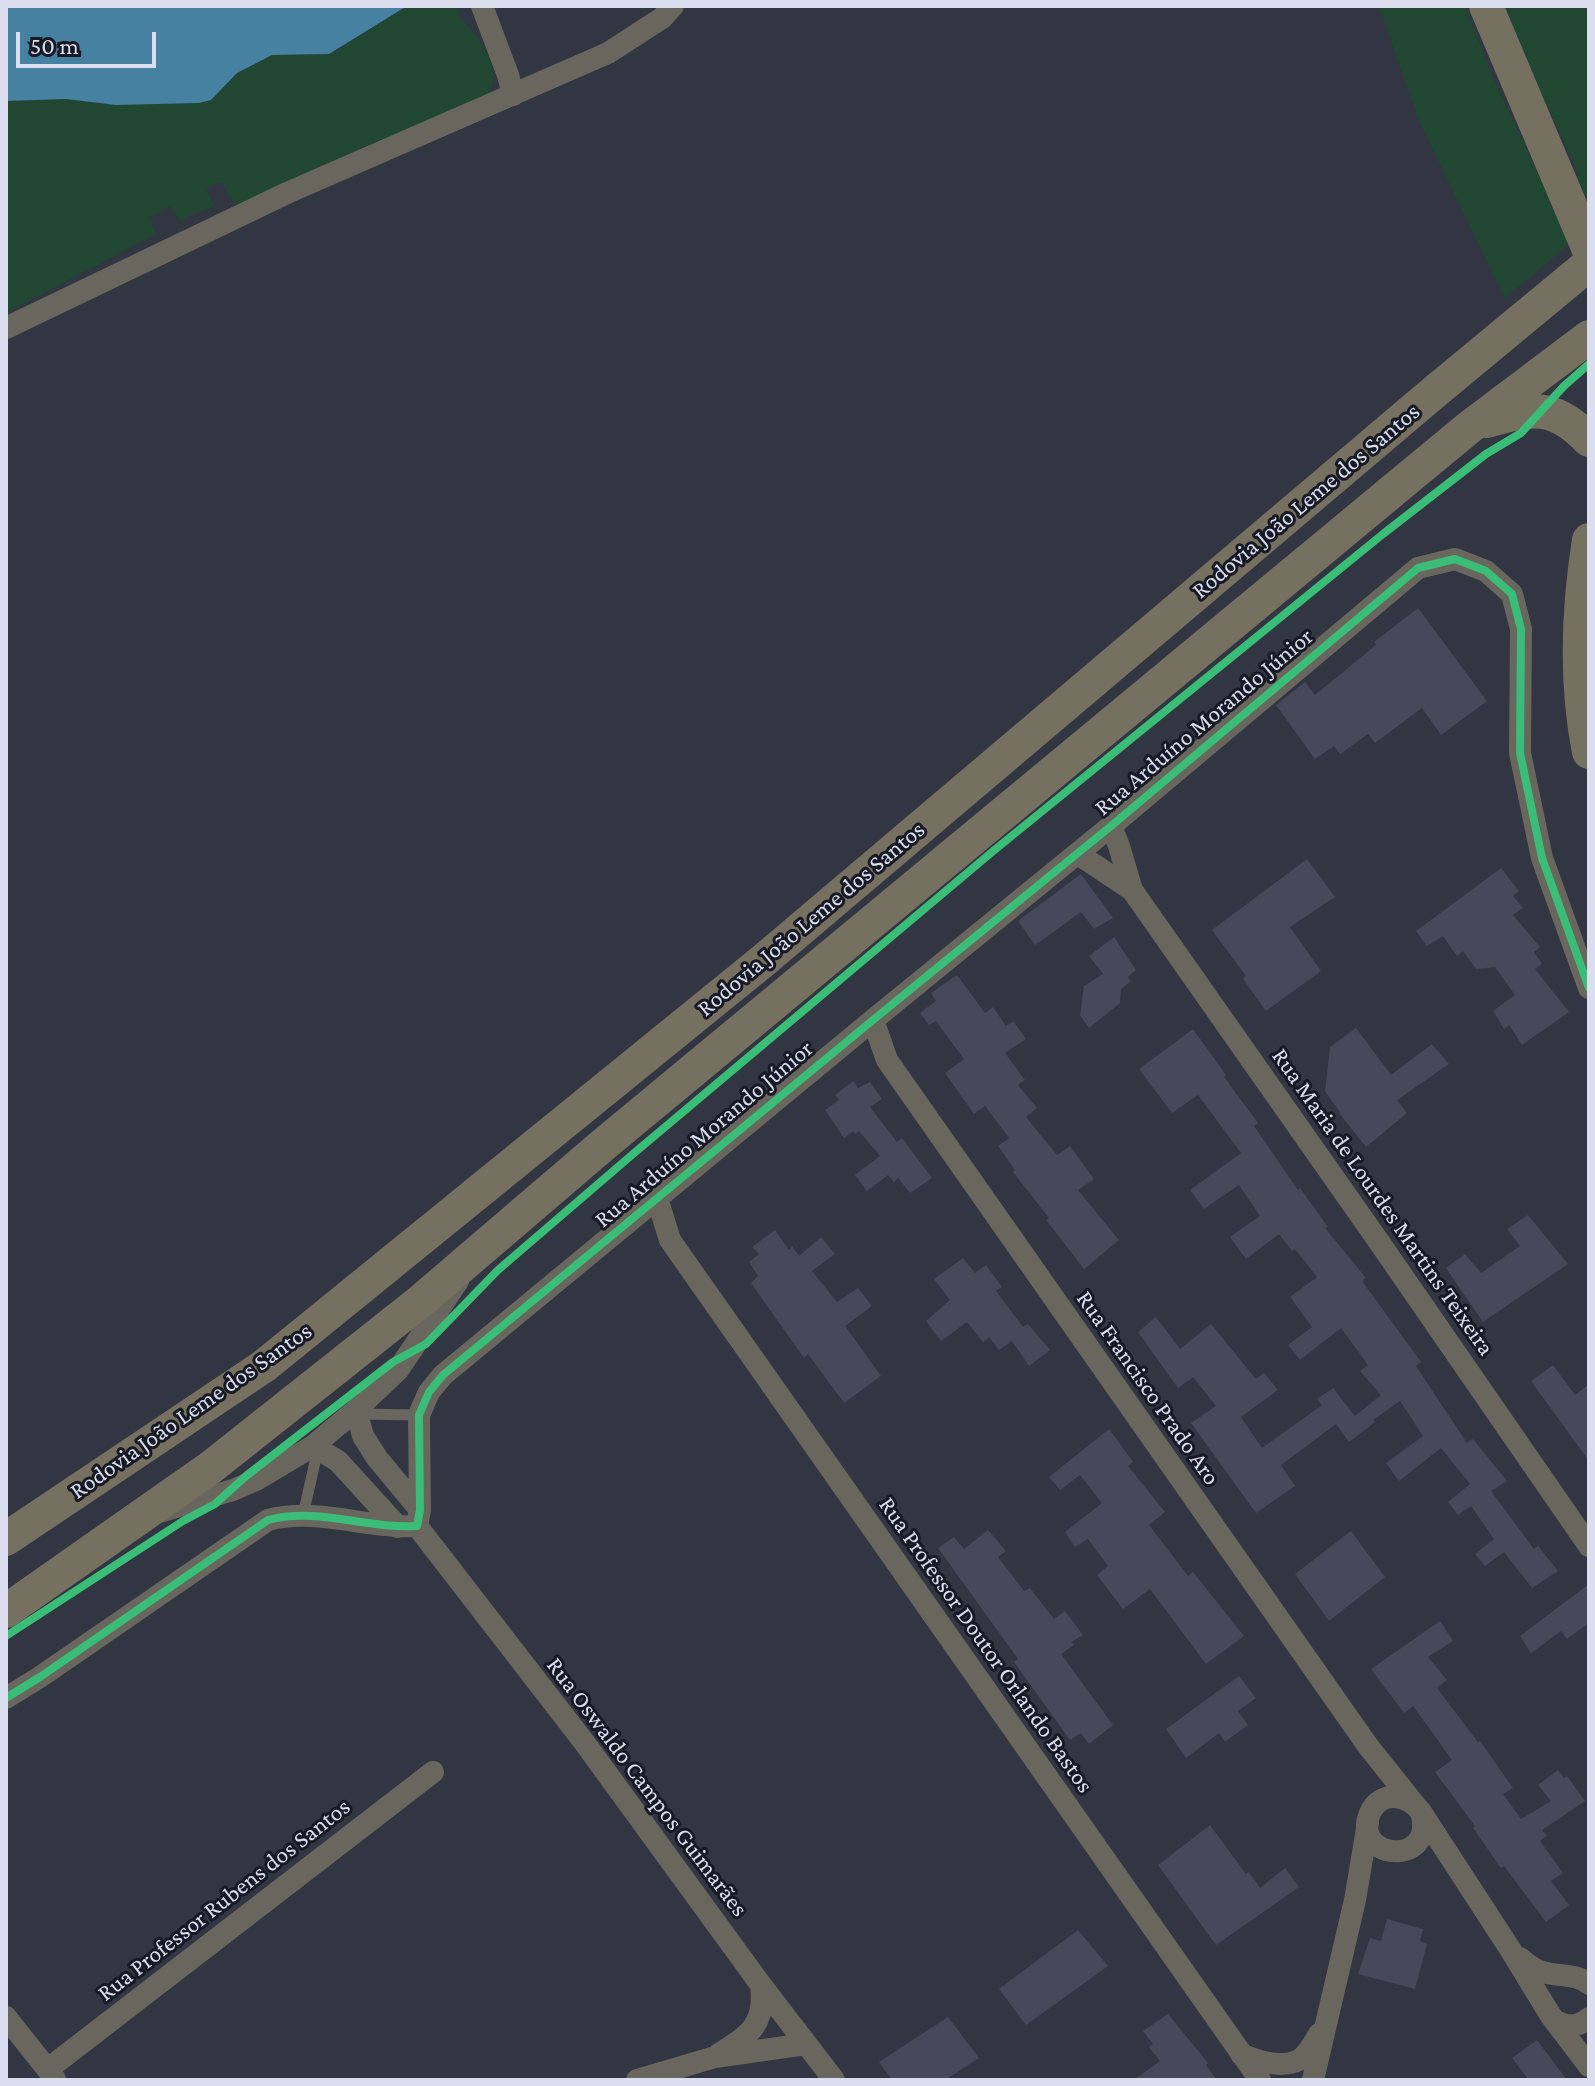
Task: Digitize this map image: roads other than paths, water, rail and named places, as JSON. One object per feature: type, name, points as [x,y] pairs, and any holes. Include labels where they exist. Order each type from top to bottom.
[{"type":"main road","points":[[1486,6],[1589,250]]},
{"type":"main road","name":"Rodovia João Leme dos Santos","points":[[6,1539],[264,1366],[764,960],[1589,264]]},
{"type":"main road","name":"Rodovia João Leme dos Santos","points":[[6,1611],[210,1468],[422,1300],[615,1135],[1471,426],[1589,337]]},
{"type":"main road","points":[[1471,426],[1539,410],[1560,417],[1589,440]]},
{"type":"main road","points":[[1589,540],[1582,581],[1579,660],[1583,723],[1589,752]]},
{"type":"street","points":[[482,6],[513,95]]},
{"type":"street","points":[[6,328],[287,193],[608,53],[662,18],[673,6]]},
{"type":"street","name":"Rua Arduíno Morando Júnior","points":[[419,1415],[429,1392],[443,1375],[1078,854],[1418,568],[1455,559],[1486,571],[1512,594],[1521,629],[1520,753],[1542,858],[1589,988]]},
{"type":"street","name":"Rua Maria de Lourdes Martins Teixeira","points":[[1111,826],[1132,890],[1589,1546]]},
{"type":"street","name":"Rua Maria de Lourdes Martins Teixeira","points":[[1078,854],[1132,890]]},
{"type":"street","name":"Rua Francisco Prado Aro","points":[[873,1020],[887,1060],[1368,1746],[1418,1808],[1552,2015],[1589,2066]]},
{"type":"street","name":"Rua Francisco Prado Aro","points":[[853,1037],[887,1060]]},
{"type":"street","name":"Rua Professor Doutor Orlando Bastos","points":[[657,1198],[670,1240],[1260,2080]]},
{"type":"street","name":"Rua Professor Doutor Orlando Bastos","points":[[634,1218],[670,1240]]},
{"type":"street","points":[[136,1520],[233,1490],[316,1447],[398,1370],[477,1252]]},
{"type":"street","name":"Rua Oswaldo Campos Guimarães","points":[[356,1412],[363,1436],[412,1521],[584,1742],[834,2080]]},
{"type":"street","points":[[6,1698],[268,1520],[286,1515],[303,1515],[412,1521],[419,1415]]},
{"type":"street","name":"Rua Oswaldo Campos Guimarães","points":[[316,1447],[412,1521]]},
{"type":"street","name":"Rua Francisco Prado Aro","points":[[1355,1900],[1371,1815],[1377,1799],[1378,1775],[1368,1746]]},
{"type":"street","name":"Rua Professor Rubens dos Santos","points":[[52,2074],[433,1772]]},
{"type":"street","points":[[1313,2080],[1361,1885],[1383,1857],[1400,1852],[1413,1847],[1423,1831],[1418,1808],[1407,1799],[1389,1798],[1371,1815],[1372,1840],[1386,1851],[1400,1852]]},
{"type":"street","name":"Rua Francisco Prado Aro","points":[[1400,1852],[1428,1852],[1459,1872]]},
{"type":"street","name":"Rua Francisco Prado Aro","points":[[1510,1949],[1543,1973],[1583,1976]]},
{"type":"street","points":[[1583,1976],[1563,1977],[1547,1993],[1552,2015],[1572,2026],[1589,2018]]},
{"type":"street","points":[[715,2057],[744,2039],[758,2021],[764,2004],[761,1985]]},
{"type":"street","points":[[6,2017],[52,2074]]},
{"type":"street","points":[[1294,2080],[1326,2023]]},
{"type":"street","points":[[646,2079],[715,2057],[806,2044]]},
{"type":"street","points":[[1241,2054],[1256,2061],[1283,2063],[1299,2060],[1309,2051]]},
{"type":"lane","points":[[356,1412],[419,1415]]},
{"type":"lane","points":[[303,1515],[316,1447]]},
{"type":"water","points":[[6,6],[407,6],[329,54],[272,55],[237,73],[211,100],[116,105],[66,99],[6,101]]}]
